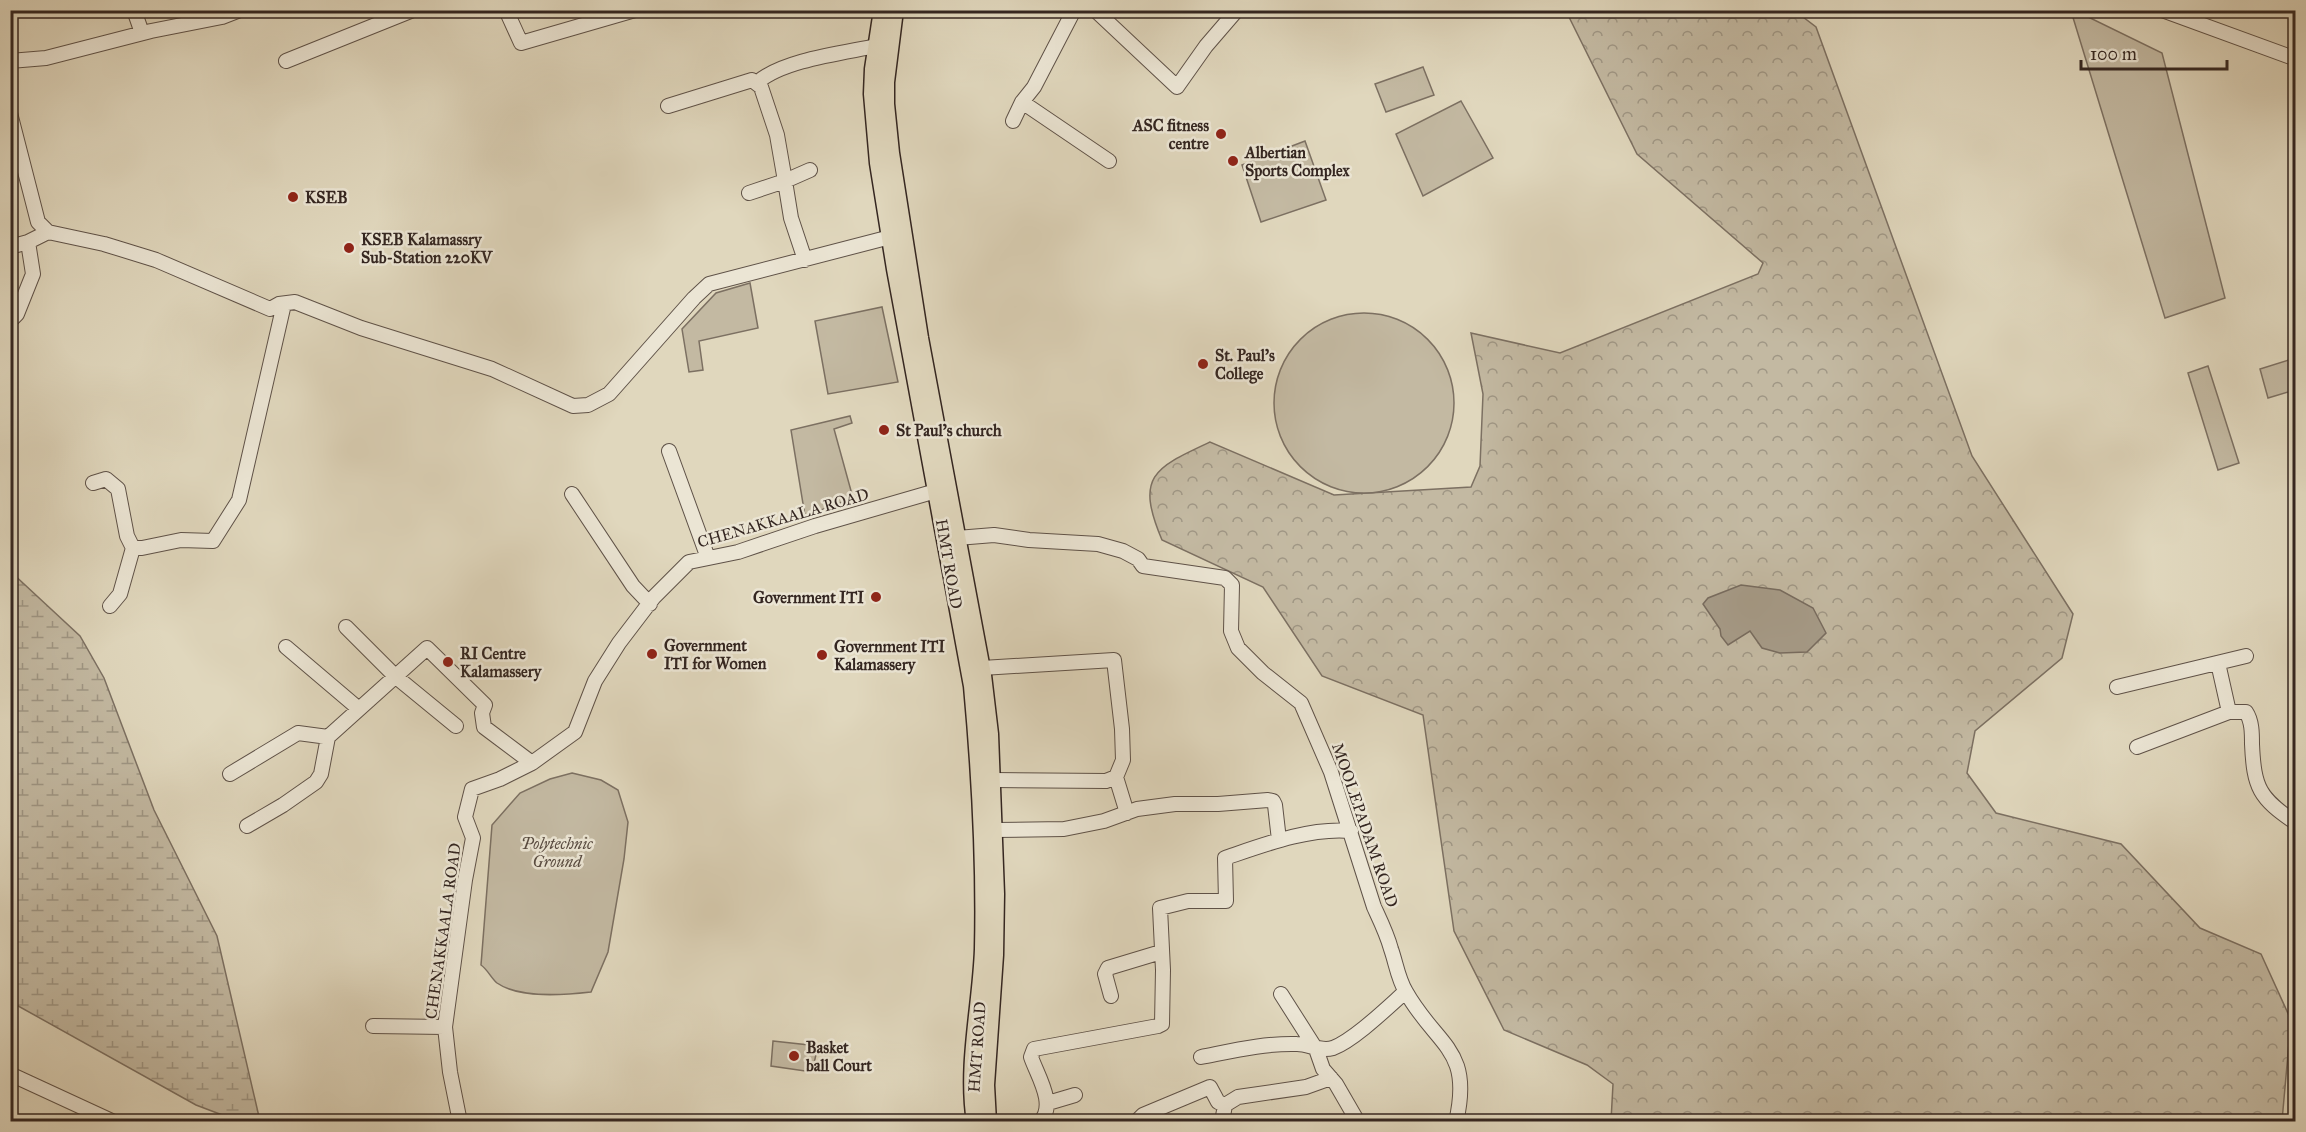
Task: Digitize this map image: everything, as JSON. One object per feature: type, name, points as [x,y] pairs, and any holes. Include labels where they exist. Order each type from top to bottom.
[{"type":"main road","name":"HMT ROAD","points":[[882,10],[872,94],[874,129],[896,235],[936,456],[957,538],[972,686],[982,811],[983,948],[973,1074],[975,1122]]},
{"type":"main road","name":"HMT ROAD","points":[[895,10],[886,82],[886,104],[896,235]]},
{"type":"main road","name":"HMT ROAD","points":[[936,456],[936,491],[963,604],[982,668],[990,734],[995,830],[995,955],[986,1085],[988,1122]]},
{"type":"street","points":[[134,10],[142,33]]},
{"type":"street","points":[[10,61],[46,58],[142,33],[222,17],[240,10]]},
{"type":"street","points":[[286,60],[413,10]]},
{"type":"street","points":[[506,10],[521,43],[635,10]]},
{"type":"street","points":[[1013,121],[1022,102],[1034,87],[1074,10]]},
{"type":"street","points":[[1095,10],[1177,87],[1206,46],[1237,10]]},
{"type":"street","points":[[2162,10],[2295,59]]},
{"type":"street","points":[[758,82],[772,72],[790,65],[876,46]]},
{"type":"street","points":[[668,106],[752,80],[758,82],[777,135],[791,218],[805,260]]},
{"type":"street","points":[[1022,102],[1109,161]]},
{"type":"street","points":[[10,113],[38,222],[48,232],[104,244],[156,260],[270,309],[295,302],[361,328],[492,369],[573,406],[588,405],[609,394],[709,284],[896,235]]},
{"type":"street","points":[[749,193],[810,170]]},
{"type":"street","points":[[10,247],[28,242],[48,232]]},
{"type":"street","points":[[10,321],[17,314],[33,274],[28,242]]},
{"type":"street","points":[[133,548],[181,540],[213,541],[239,500],[284,304]]},
{"type":"street","points":[[669,451],[708,558]]},
{"type":"street","points":[[93,483],[106,479],[118,489],[127,536],[133,548],[120,594],[110,606]]},
{"type":"street","name":"CHENAKKAALA ROAD","points":[[460,1122],[450,1072],[445,1027],[473,838],[465,818],[471,789],[532,763],[574,732],[595,681],[619,643],[650,604],[689,562],[738,552],[815,526],[936,491]]},
{"type":"street","points":[[572,494],[633,586],[650,604]]},
{"type":"street","name":"MOOLEPADAM ROAD","points":[[957,538],[994,536],[1098,544],[1123,550],[1138,559],[1143,566],[1225,578],[1232,585],[1231,631],[1238,648],[1300,703],[1331,772],[1374,907],[1406,992],[1455,1058],[1461,1077],[1461,1094],[1456,1122]]},
{"type":"street","points":[[346,627],[395,676],[456,726]]},
{"type":"street","points":[[286,647],[359,709]]},
{"type":"street","points":[[247,826],[316,782],[321,774],[328,737],[427,648],[485,705],[482,713],[484,727],[532,763]]},
{"type":"street","points":[[2117,687],[2246,656]]},
{"type":"street","points":[[982,668],[1114,660],[1123,760],[1116,777],[1127,813]]},
{"type":"street","points":[[2218,663],[2229,712]]},
{"type":"street","points":[[2137,747],[2229,712],[2246,712],[2252,731],[2253,771],[2261,794],[2295,823]]},
{"type":"street","points":[[230,774],[298,733],[328,737]]},
{"type":"street","points":[[993,780],[1106,781],[1116,777]]},
{"type":"street","points":[[995,830],[1064,830],[1127,813],[1175,804],[1218,804],[1268,800],[1273,801],[1275,805],[1279,840]]},
{"type":"street","points":[[1040,1122],[1048,1103],[1030,1057],[1034,1049],[1158,1026],[1162,1020],[1160,908],[1187,901],[1226,901],[1225,858],[1258,845],[1279,840],[1333,831],[1351,831]]},
{"type":"street","points":[[1111,996],[1105,974],[1108,968],[1161,952]]},
{"type":"street","points":[[1201,1057],[1255,1047],[1298,1044],[1316,1048],[1336,1046],[1406,992]]},
{"type":"street","points":[[1281,994],[1316,1048],[1323,1069],[1358,1122]]},
{"type":"street","points":[[373,1026],[445,1027]]},
{"type":"street","points":[[10,1074],[114,1122]]},
{"type":"street","points":[[1222,1122],[1225,1105],[1238,1097],[1306,1087],[1331,1078]]},
{"type":"street","points":[[1136,1122],[1143,1115],[1210,1088],[1218,1102],[1225,1105]]},
{"type":"street","points":[[1048,1103],[1075,1095]]},
{"type":"green space","points":[[1566,11],[1795,11],[1816,27],[1972,456],[2073,614],[2062,658],[1975,731],[1967,773],[1996,813],[2121,844],[2200,928],[2261,954],[2291,1020],[2282,1121],[1611,1121],[1613,1084],[1587,1065],[1504,1030],[1454,931],[1423,715],[1322,676],[1263,587],[1162,540],[1150,501],[1155,477],[1175,459],[1210,442],[1334,495],[1471,487],[1480,466],[1483,394],[1471,333],[1560,353],[1758,274],[1763,263],[1637,154]]},
{"type":"green space","points":[[2071,11],[2076,11],[2162,53],[2225,298],[2165,318]]},
{"type":"green space","points":[[1423,67],[1434,95],[1386,112],[1375,84]]},
{"type":"green space","points":[[1461,101],[1493,158],[1423,196],[1396,134]]},
{"type":"green space","points":[[1305,141],[1326,200],[1261,222],[1242,165]]},
{"type":"green space","points":[[750,283],[758,328],[699,341],[703,370],[689,372],[682,329],[716,293]]},
{"type":"green space","points":[[882,307],[898,382],[828,394],[815,321]]},
{"type":"green space","points":[[1364,313],[1398,320],[1414,328],[1428,339],[1439,353],[1447,369],[1454,403],[1447,437],[1439,453],[1428,467],[1414,478],[1398,486],[1364,493],[1330,486],[1314,478],[1300,467],[1289,453],[1281,437],[1274,403],[1281,369],[1289,353],[1300,339],[1314,328],[1330,320]]},
{"type":"green space","points":[[2295,358],[2295,390],[2268,398],[2260,369]]},
{"type":"green space","points":[[2208,366],[2239,463],[2218,470],[2188,373]]},
{"type":"green space","points":[[850,416],[852,423],[834,429],[853,498],[805,516],[791,430]]},
{"type":"green space","points":[[10,571],[80,636],[104,678],[154,810],[217,936],[260,1121],[238,1121],[196,1105],[11,1002]]},
{"type":"green space","name":"Polytechnic Ground","points":[[572,773],[601,780],[618,790],[628,822],[608,952],[591,992],[543,995],[518,992],[497,983],[481,965],[492,825],[520,793],[550,779]]},
{"type":"green space","name":"Basket ball Court","points":[[773,1041],[818,1046],[812,1072],[771,1066]]},
{"type":"shaded area","points":[[1741,585],[1780,590],[1813,608],[1826,633],[1807,652],[1780,653],[1762,648],[1750,631],[1728,645],[1703,604],[1708,598]]},
{"type":"place","name":"ASC fitness centre","points":[[1221,134]]},
{"type":"place","name":"Albertian Sports Complex","points":[[1233,161]]},
{"type":"place","name":"KSEB","points":[[293,197]]},
{"type":"place","name":"KSEB Kalamassry Sub-Station 220KV","points":[[349,248]]},
{"type":"place","name":"St. Paul's College","points":[[1203,364]]},
{"type":"place","name":"St Paul's church","points":[[884,430]]},
{"type":"place","name":"Government ITI","points":[[876,597]]},
{"type":"place","name":"Government ITI for Women","points":[[652,654]]},
{"type":"place","name":"Government ITI Kalamassery","points":[[822,655]]},
{"type":"place","name":"RI Centre Kalamassery","points":[[448,662]]},
{"type":"place","name":"Basket ball Court","points":[[794,1056]]}]
